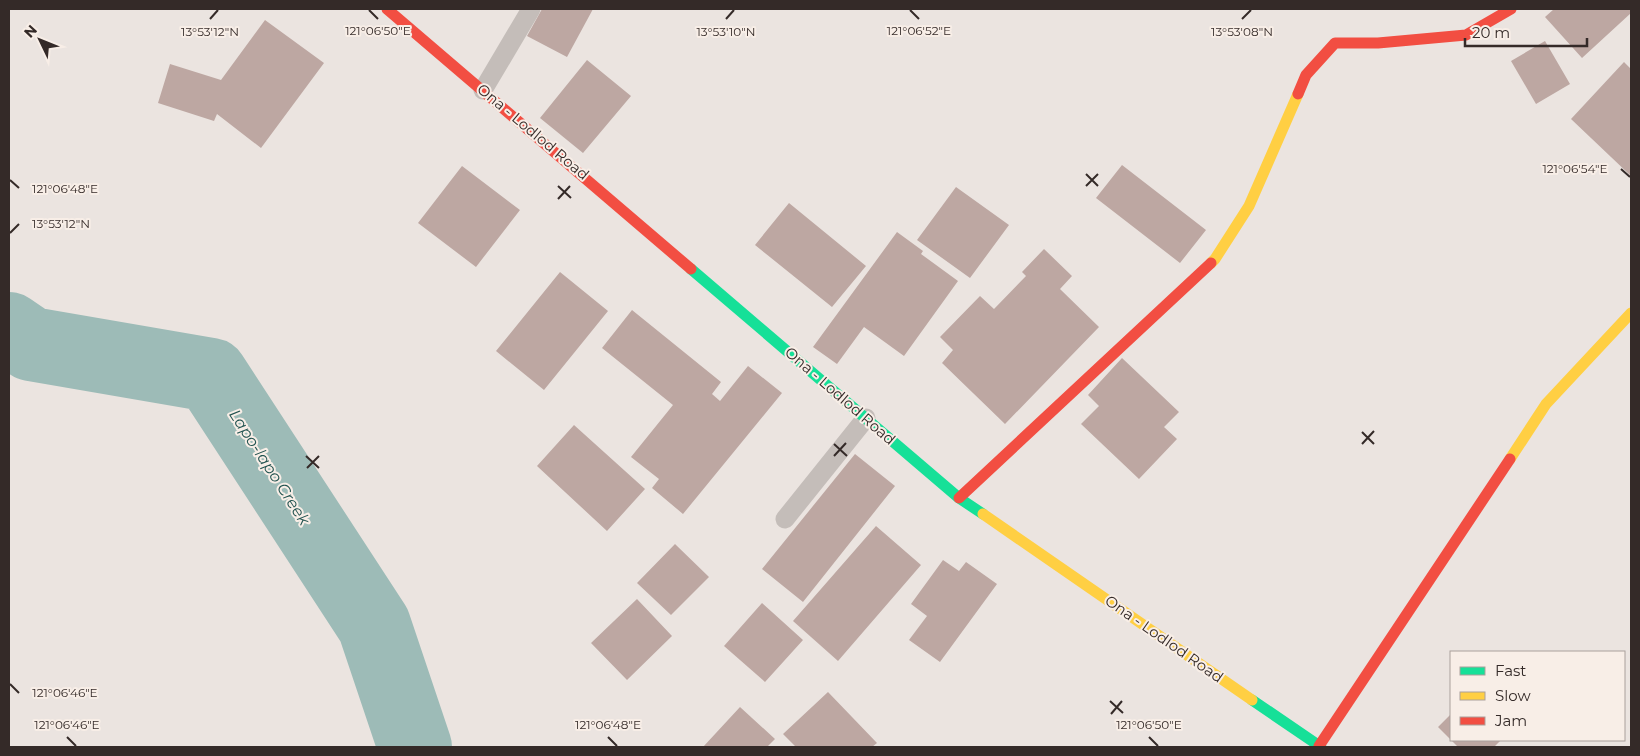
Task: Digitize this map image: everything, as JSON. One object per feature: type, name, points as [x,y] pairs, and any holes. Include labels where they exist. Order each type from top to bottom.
[{"type":"street","name":"Ona - Lodlod Road","points":[[387,9],[959,498],[1320,746]]},
{"type":"street","points":[[959,498],[1215,259],[1249,206],[1306,75],[1335,43],[1378,43],[1466,35],[1511,9]]},
{"type":"street","points":[[1320,746],[1546,404],[1631,313]]},
{"type":"lane","points":[[483,90],[531,9]]},
{"type":"lane","points":[[786,519],[866,418]]},
{"type":"building","points":[[542,9],[593,9],[567,57],[527,36]]},
{"type":"building","points":[[1554,9],[1631,9],[1631,13],[1582,58],[1545,17]]},
{"type":"building","points":[[265,20],[324,63],[261,148],[217,114],[214,121],[158,103],[170,64],[221,80]]},
{"type":"building","points":[[1545,41],[1570,84],[1536,104],[1511,61]]},
{"type":"building","points":[[587,60],[631,96],[583,153],[540,118]]},
{"type":"building","points":[[1624,62],[1631,69],[1631,176],[1571,119]]},
{"type":"building","points":[[1122,165],[1206,230],[1180,263],[1096,198]]},
{"type":"building","points":[[462,166],[520,210],[476,267],[418,223]]},
{"type":"building","points":[[956,187],[1009,225],[970,278],[917,240]]},
{"type":"building","points":[[789,203],[866,266],[832,307],[755,245]]},
{"type":"building","points":[[897,232],[923,251],[921,254],[958,281],[904,356],[864,327],[837,364],[813,347]]},
{"type":"building","points":[[1044,249],[1072,276],[1060,289],[1099,327],[1005,424],[942,363],[953,350],[940,337],[980,296],[994,309],[1026,276],[1022,272]]},
{"type":"building","points":[[560,272],[608,311],[544,390],[496,351]]},
{"type":"building","points":[[632,310],[721,382],[712,394],[720,401],[748,366],[782,393],[683,514],[652,488],[659,479],[631,457],[673,405],[602,348]]},
{"type":"building","points":[[1122,358],[1179,412],[1164,427],[1177,439],[1139,479],[1081,424],[1099,406],[1088,395]]},
{"type":"building","points":[[574,425],[645,489],[607,531],[537,466]]},
{"type":"building","points":[[855,454],[895,486],[803,602],[762,569]]},
{"type":"building","points":[[876,526],[921,565],[838,661],[793,621]]},
{"type":"building","points":[[675,544],[709,577],[671,615],[637,583]]},
{"type":"building","points":[[943,560],[959,571],[966,562],[997,584],[940,662],[909,640],[927,616],[911,604]]},
{"type":"building","points":[[637,599],[672,636],[627,680],[591,643]]},
{"type":"building","points":[[762,603],[803,640],[765,682],[724,646]]},
{"type":"building","points":[[828,692],[877,743],[872,747],[796,747],[783,734]]},
{"type":"building","points":[[740,707],[775,739],[767,747],[703,747]]},
{"type":"building","points":[[1450,715],[1450,739],[1438,727]]},
{"type":"building","points":[[1452,741],[1500,741],[1494,747],[1458,747]]},
{"type":"waterway","name":"Lapo-lapo Creek","points":[[9,329],[31,344],[211,375],[374,625],[415,747]]},
{"type":"traffic: fast","points":[[691,269],[959,498],[983,514]]},
{"type":"traffic: fast","points":[[1252,700],[1321,747]]},
{"type":"traffic: slow","points":[[1211,263],[1249,206],[1298,94]]},
{"type":"traffic: slow","points":[[1510,459],[1546,404],[1631,313]]},
{"type":"traffic: slow","points":[[983,514],[1252,700]]},
{"type":"traffic: jam","points":[[387,9],[691,269]]},
{"type":"traffic: jam","points":[[1298,94],[1306,75],[1335,43],[1378,43],[1466,35],[1511,9]]},
{"type":"traffic: jam","points":[[959,498],[1211,263]]},
{"type":"traffic: jam","points":[[1319,746],[1510,459]]}]
